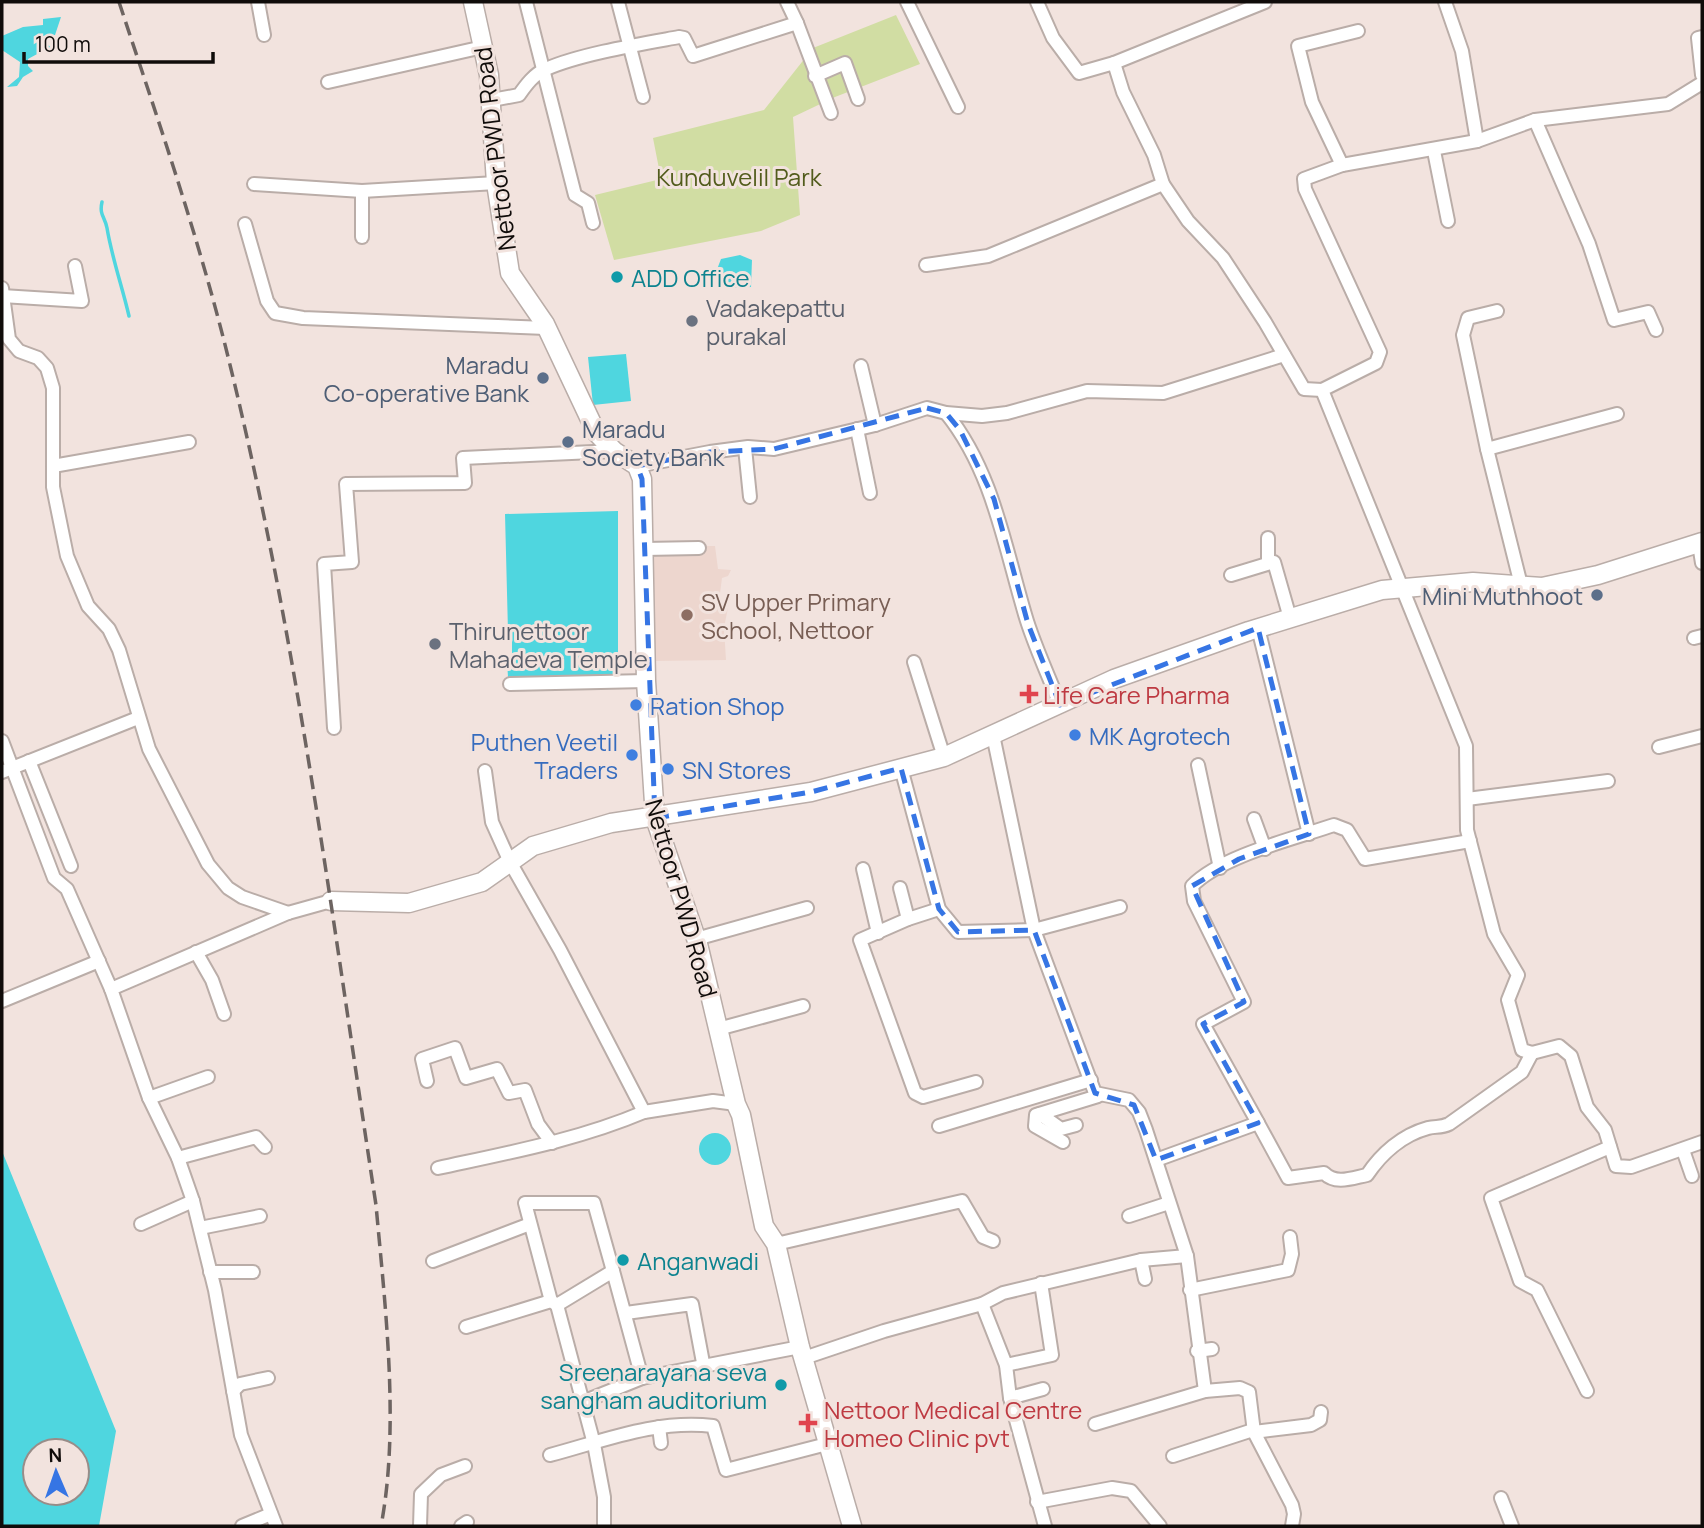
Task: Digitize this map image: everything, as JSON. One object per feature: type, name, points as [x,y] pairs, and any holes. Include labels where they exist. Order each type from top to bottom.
[{"type":"street","points":[[258,2],[264,35]]},
{"type":"street","name":"Nettoor PWD Road","points":[[473,2],[492,100],[496,183],[510,273],[546,328],[596,432],[614,452],[637,466],[642,479],[646,681],[655,818],[696,939],[736,1104],[741,1115],[764,1226],[776,1244],[802,1352],[852,1526]]},
{"type":"street","points":[[526,2],[575,195],[588,203],[593,223]]},
{"type":"street","points":[[618,2],[643,97]]},
{"type":"street","points":[[787,2],[831,113]]},
{"type":"street","points":[[907,2],[958,107]]},
{"type":"street","points":[[1037,2],[1053,38],[1079,73],[1114,63],[1265,2]]},
{"type":"street","points":[[1445,2],[1462,51],[1477,141]]},
{"type":"street","points":[[492,100],[519,95],[529,81],[544,70],[630,47],[679,37],[684,38],[693,56],[696,56],[797,23]]},
{"type":"street","points":[[1342,165],[1312,102],[1298,46],[1358,31]]},
{"type":"street","points":[[1702,37],[1698,38],[1702,75]]},
{"type":"street","points":[[328,82],[483,47]]},
{"type":"street","points":[[815,76],[845,63],[858,99]]},
{"type":"street","points":[[1114,63],[1123,92],[1154,155],[1163,184],[1188,221],[1223,258],[1304,389],[1322,390],[1376,363],[1380,352],[1305,189],[1304,178],[1342,165],[1434,151],[1477,141],[1535,120],[1668,104],[1702,83]]},
{"type":"street","points":[[1535,120],[1589,244],[1614,320],[1648,313],[1656,330]]},
{"type":"street","points":[[1434,151],[1448,221]]},
{"type":"street","points":[[254,184],[362,191],[496,183]]},
{"type":"street","points":[[926,265],[988,256],[1163,184]]},
{"type":"street","points":[[362,191],[362,237]]},
{"type":"street","points":[[245,224],[267,301],[275,313],[303,318],[546,328]]},
{"type":"street","points":[[75,266],[82,301],[2,293],[9,339],[19,351],[38,358],[47,368],[53,388],[53,487],[67,556],[89,606],[109,629],[119,650],[138,718],[164,781],[208,864],[228,888],[288,913]]},
{"type":"street","points":[[1497,312],[1468,317],[1464,335],[1487,449],[1521,585]]},
{"type":"street","points":[[637,466],[745,448],[774,449],[875,425],[927,408],[946,413],[982,416],[1007,413],[1087,391],[1163,393],[1284,355]]},
{"type":"street","points":[[861,366],[875,425]]},
{"type":"street","points":[[1322,390],[1466,746],[1470,841],[1494,934],[1518,975],[1508,1000],[1522,1050],[1532,1053],[1559,1046],[1571,1056],[1587,1107],[1605,1130],[1616,1166],[1631,1167],[1702,1142]]},
{"type":"street","points":[[946,413],[960,430],[994,499],[1028,624],[1060,705]]},
{"type":"street","points":[[1487,449],[1617,414]]},
{"type":"street","points":[[856,429],[870,493]]},
{"type":"street","points":[[52,467],[189,442]]},
{"type":"street","points":[[745,448],[750,497]]},
{"type":"street","points":[[334,728],[324,564],[352,562],[346,484],[465,483],[463,458],[614,452]]},
{"type":"street","points":[[1268,538],[1268,563]]},
{"type":"street","points":[[111,989],[288,913],[331,901],[409,903],[482,882],[533,846],[611,823],[811,792],[944,757],[1114,680],[1258,628],[1382,590],[1473,582],[1542,587],[1598,575],[1700,543],[1702,563]]},
{"type":"street","points":[[644,549],[699,548]]},
{"type":"street","points":[[1231,575],[1274,562],[1290,618]]},
{"type":"street","points":[[1258,628],[1309,834]]},
{"type":"street","points":[[914,662],[944,757]]},
{"type":"street","points":[[509,684],[646,681]]},
{"type":"street","points":[[7,770],[138,718]]},
{"type":"street","points":[[993,735],[1034,930],[1098,1096]]},
{"type":"street","points":[[1659,747],[1702,736]]},
{"type":"street","points":[[2,741],[7,770],[54,878],[67,889],[99,961],[149,1098],[178,1158],[193,1201],[210,1272],[241,1435],[273,1520],[242,1526]]},
{"type":"street","points":[[29,761],[71,866]]},
{"type":"street","points":[[1198,765],[1220,868]]},
{"type":"street","points":[[901,768],[939,909],[958,932],[1034,930],[1120,907]]},
{"type":"street","points":[[485,771],[492,822],[509,862],[561,950],[644,1112]]},
{"type":"street","points":[[1467,799],[1608,781]]},
{"type":"street","points":[[1254,819],[1265,849]]},
{"type":"street","points":[[1470,841],[1366,859],[1347,830],[1334,825],[1265,849],[1199,879],[1192,886],[1194,901],[1244,1002],[1203,1024],[1288,1178],[1324,1174],[1328,1178],[1342,1180],[1367,1175],[1381,1154],[1428,1128],[1449,1124],[1522,1072],[1532,1053]]},
{"type":"street","points":[[863,869],[878,933]]},
{"type":"street","points":[[900,888],[908,919]]},
{"type":"street","points":[[696,939],[807,908]]},
{"type":"street","points":[[939,909],[860,940],[915,1093],[923,1097],[976,1082]]},
{"type":"street","points":[[196,952],[212,980],[224,1014]]},
{"type":"street","points":[[2,1001],[99,961]]},
{"type":"street","points":[[718,1029],[803,1006]]},
{"type":"street","points":[[427,1082],[422,1059],[455,1048],[466,1078],[497,1069],[509,1093],[525,1090],[538,1124],[552,1143]]},
{"type":"street","points":[[149,1098],[208,1077]]},
{"type":"street","points":[[939,1126],[1091,1080]]},
{"type":"street","points":[[1063,1142],[1035,1126],[1036,1115],[1098,1096],[1124,1098],[1135,1105],[1157,1160],[1186,1256],[1197,1351],[1205,1391]]},
{"type":"street","points":[[438,1168],[552,1143],[614,1125],[644,1112],[712,1101],[736,1104]]},
{"type":"street","points":[[1040,1114],[1062,1129],[1076,1125]]},
{"type":"street","points":[[1157,1160],[1258,1124]]},
{"type":"street","points":[[178,1158],[256,1137],[265,1147]]},
{"type":"street","points":[[1587,1391],[1537,1290],[1520,1281],[1491,1198],[1610,1147]]},
{"type":"street","points":[[1683,1150],[1692,1176]]},
{"type":"street","points":[[141,1224],[193,1201]]},
{"type":"street","points":[[776,1244],[962,1201],[983,1237],[993,1241]]},
{"type":"street","points":[[604,1526],[604,1497],[585,1401],[524,1203],[594,1203],[642,1378]]},
{"type":"street","points":[[1129,1216],[1169,1203]]},
{"type":"street","points":[[200,1228],[260,1216]]},
{"type":"street","points":[[433,1261],[530,1224]]},
{"type":"street","points":[[1191,1290],[1288,1270],[1292,1254],[1290,1237]]},
{"type":"street","points":[[585,1401],[642,1378],[802,1352],[982,1304],[1003,1293],[1041,1283],[1141,1260],[1186,1256]]},
{"type":"street","points":[[1141,1260],[1145,1279]]},
{"type":"street","points":[[467,1327],[554,1303],[613,1271]]},
{"type":"street","points":[[210,1272],[253,1272]]},
{"type":"street","points":[[1006,1365],[1052,1355],[1041,1283]]},
{"type":"street","points":[[626,1313],[692,1304],[704,1368]]},
{"type":"street","points":[[982,1304],[1006,1365],[1010,1398],[1045,1526]]},
{"type":"street","points":[[1197,1351],[1212,1349]]},
{"type":"street","points":[[233,1391],[240,1384],[268,1378]]},
{"type":"street","points":[[1096,1424],[1205,1391],[1246,1388],[1253,1431],[1292,1505],[1292,1526]]},
{"type":"street","points":[[1010,1398],[1043,1389]]},
{"type":"street","points":[[1173,1455],[1253,1431],[1311,1424],[1320,1420],[1321,1412]]},
{"type":"street","points":[[550,1455],[659,1427],[697,1424],[713,1426],[726,1470],[827,1444]]},
{"type":"street","points":[[659,1427],[661,1443]]},
{"type":"street","points":[[420,1526],[421,1494],[441,1475],[465,1466]]},
{"type":"street","points":[[1037,1502],[1112,1488],[1131,1491],[1160,1526]]},
{"type":"street","points":[[1501,1498],[1512,1526]]},
{"type":"highlighted area","points":[[927,408],[946,413],[960,430],[994,499],[1028,624],[1060,705],[1258,628],[1309,834],[1239,859],[1192,886],[1244,1002],[1203,1024],[1258,1123],[1156,1160],[1134,1105],[1095,1093],[1034,930],[958,932],[939,909],[901,768],[811,792],[655,818],[642,479],[637,466],[710,452],[774,449]]},
{"type":"shaded area","name":"SV Upper Primary School, Nettoor","points":[[640,546],[715,546],[718,569],[731,570],[728,576],[722,578],[719,601],[729,602],[724,628],[726,660],[653,661]]},
{"type":"green space","name":"Kunduvelil Park","points":[[896,15],[920,64],[835,97],[793,117],[800,215],[761,231],[614,260],[595,195],[661,179],[653,138],[764,110],[813,48]]},
{"type":"water","points":[[61,17],[55,35],[42,36],[50,47],[28,59],[28,66],[33,71],[23,77],[17,86],[7,87],[19,77],[20,62],[2,50],[2,36],[23,27],[43,25],[43,19]]},
{"type":"water","points":[[740,255],[752,260],[751,287],[734,288],[720,284],[716,272],[721,259]]},
{"type":"water","points":[[626,354],[631,401],[593,405],[588,357]]},
{"type":"water","points":[[618,511],[618,677],[508,677],[507,661],[512,659],[512,633],[508,632],[505,514]]},
{"type":"water","points":[[715,1133],[727,1137],[731,1149],[727,1161],[715,1165],[703,1161],[699,1149],[703,1137]]},
{"type":"water","points":[[2,1151],[116,1431],[99,1526],[2,1526]]},
{"type":"waterway","points":[[102,202],[102,213],[129,316]]},
{"type":"railway","points":[[119,2],[179,184],[219,322],[255,472],[295,681],[376,1205],[387,1324],[390,1407],[387,1488],[381,1526]]},
{"type":"place","name":"ADD Office","points":[[617,277]]},
{"type":"place","name":"Vadakepattu purakal","points":[[692,321]]},
{"type":"place","name":"Maradu Co-operative Bank","points":[[543,378]]},
{"type":"place","name":"Maradu Society Bank","points":[[568,442]]},
{"type":"place","name":"Mini Muthhoot","points":[[1597,595]]},
{"type":"place","name":"SV Upper Primary School, Nettoor","points":[[687,615]]},
{"type":"place","name":"Thirunettoor Mahadeva Temple","points":[[435,644]]},
{"type":"place","name":"Life Care Pharma","points":[[1029,694]]},
{"type":"place","name":"Ration Shop","points":[[636,705]]},
{"type":"place","name":"MK Agrotech","points":[[1075,735]]},
{"type":"place","name":"Puthen Veetil Traders","points":[[632,755]]},
{"type":"place","name":"SN Stores","points":[[668,769]]},
{"type":"place","name":"Anganwadi","points":[[623,1260]]},
{"type":"place","name":"Sreenarayana seva sangham auditorium","points":[[781,1385]]},
{"type":"place","name":"Nettoor Medical Centre Homeo Clinic pvt","points":[[808,1423]]}]
